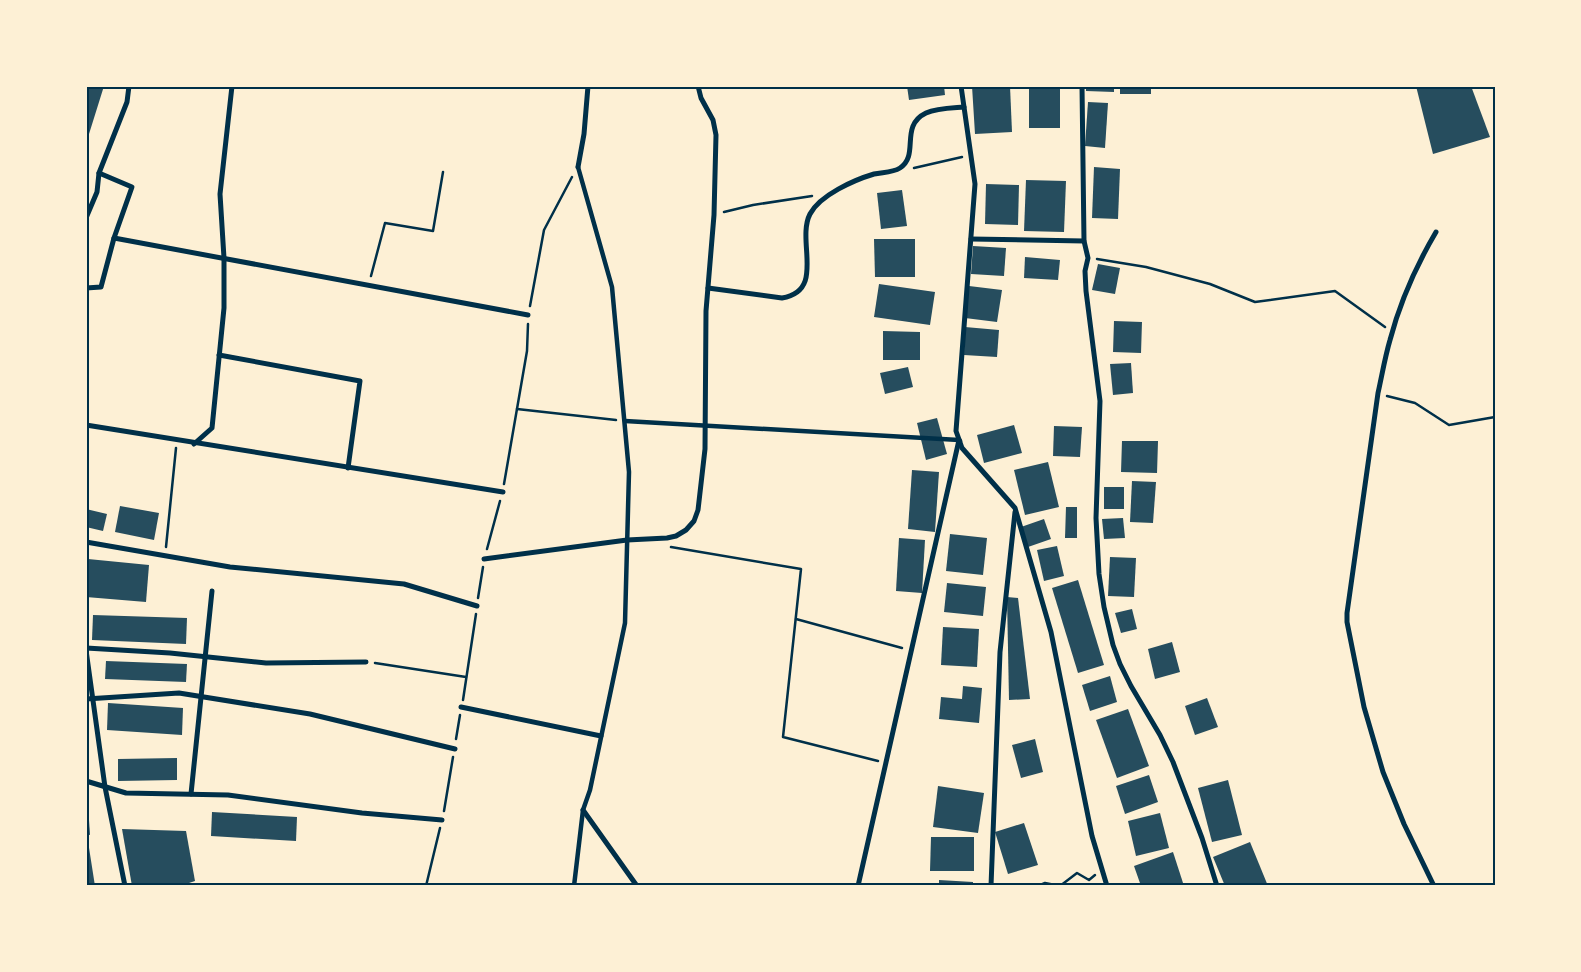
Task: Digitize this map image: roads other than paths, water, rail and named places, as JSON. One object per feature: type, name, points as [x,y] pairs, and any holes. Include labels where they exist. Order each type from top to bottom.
[{"type":"street","points":[[86,218],[97,192],[99,173],[126,102],[129,86]]},
{"type":"street","points":[[194,444],[212,428],[224,308],[224,258],[220,194],[232,86]]},
{"type":"street","points":[[574,886],[583,810],[590,790],[624,623],[630,472],[612,287],[578,167],[584,134],[588,86]]},
{"type":"street","points":[[484,559],[627,540],[667,538],[676,536],[686,530],[694,521],[698,510],[705,449],[706,312],[714,215],[715,128],[713,120],[701,98],[698,86]]},
{"type":"street","points":[[961,86],[975,184],[956,422],[959,440],[966,452],[1015,508],[1051,632],[1092,836],[1107,886]]},
{"type":"street","points":[[1082,86],[1084,241],[1088,258],[1085,271],[1086,291],[1100,401],[1096,496],[1099,574],[1113,645],[1122,670],[1160,736],[1179,776],[1217,886]]},
{"type":"street","points":[[708,288],[782,298],[798,292],[804,285],[807,273],[805,230],[807,219],[816,204],[831,193],[867,176],[895,171],[902,167],[909,157],[910,135],[913,125],[920,117],[933,111],[964,107]]},
{"type":"street","points":[[86,288],[101,287],[114,238],[132,187],[99,173]]},
{"type":"street","points":[[1434,886],[1404,824],[1383,772],[1364,707],[1347,622],[1347,613],[1384,360],[1409,284],[1436,232]]},
{"type":"street","points":[[114,238],[528,315]]},
{"type":"street","points":[[971,239],[1084,241]]},
{"type":"street","points":[[219,355],[360,381],[348,468]]},
{"type":"street","points":[[625,421],[959,440]]},
{"type":"street","points":[[86,425],[194,444],[503,492]]},
{"type":"street","points":[[858,886],[959,440]]},
{"type":"street","points":[[991,886],[1000,652],[1015,508]]},
{"type":"street","points":[[86,542],[230,567],[404,584],[477,606]]},
{"type":"street","points":[[191,794],[212,591]]},
{"type":"street","points":[[125,886],[105,787],[86,649],[170,653],[266,663],[366,662]]},
{"type":"street","points":[[86,699],[179,693],[310,714],[455,748]]},
{"type":"street","points":[[461,708],[601,736]]},
{"type":"street","points":[[86,781],[126,793],[228,794],[362,813],[442,820]]},
{"type":"street","points":[[583,810],[637,886]]}]
